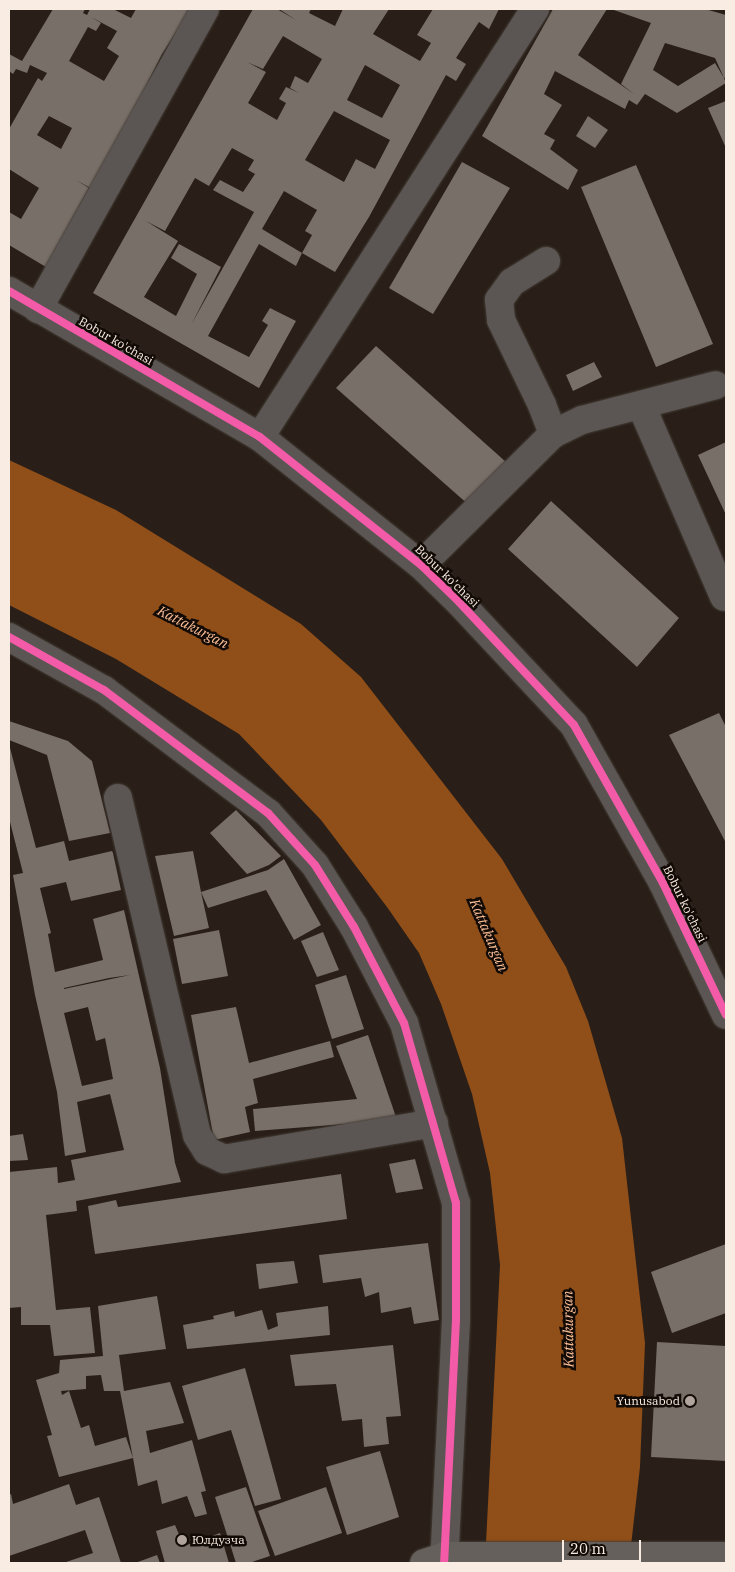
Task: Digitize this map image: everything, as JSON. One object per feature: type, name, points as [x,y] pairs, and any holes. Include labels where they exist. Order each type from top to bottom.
[{"type":"main road","points":[[446,1560],[653,1558],[694,1560],[726,1556]]},
{"type":"street","points":[[38,308],[205,9]]},
{"type":"street","points":[[260,437],[535,9]]},
{"type":"street","points":[[546,260],[512,282],[499,300],[501,320],[542,405],[553,434]]},
{"type":"street","name":"Bobur ko'chasi","points":[[9,291],[260,437],[421,565],[459,602],[574,725],[663,883],[726,1015]]},
{"type":"street","points":[[421,565],[553,434],[582,420],[716,385]]},
{"type":"street","points":[[641,405],[724,598]]},
{"type":"street","points":[[9,637],[104,690],[268,813],[315,865],[354,927],[404,1023],[456,1204],[456,1320],[446,1560]]},
{"type":"street","points":[[118,798],[197,1134],[206,1151],[224,1159],[434,1123]]},
{"type":"water","name":"Kattakurgan","points":[[9,460],[116,510],[301,624],[361,677],[502,859],[566,967],[588,1021],[622,1138],[645,1343],[640,1467],[629,1563],[485,1563],[500,1265],[490,1173],[472,1094],[441,1004],[419,953],[387,907],[321,820],[239,734],[116,659],[9,605]]},
{"type":"building","points":[[53,9],[85,9],[83,13],[87,15],[90,9],[113,9],[131,18],[136,9],[191,9],[162,54],[94,190],[76,180],[89,188],[46,267],[9,245],[9,212],[21,219],[39,188],[9,169],[9,129],[38,78],[42,81],[47,73],[30,65],[27,73],[16,69],[13,74],[9,71],[9,54],[22,61]],"holes":[[[91,17],[117,31],[107,48],[119,56],[104,81],[69,61],[88,27],[96,31],[101,23]],[[49,116],[72,128],[61,149],[37,135]]]},
{"type":"building","points":[[253,9],[277,9],[296,20],[279,9],[311,9],[309,13],[335,26],[343,9],[389,9],[373,34],[420,61],[431,43],[417,35],[433,9],[499,9],[489,29],[479,22],[456,58],[466,64],[456,81],[446,75],[369,217],[335,272],[302,253],[296,266],[259,244],[208,336],[249,357],[268,325],[262,321],[270,308],[296,321],[259,388],[93,293]],"holes":[[[283,36],[322,59],[308,83],[295,76],[290,88],[299,93],[286,87],[279,99],[286,103],[277,120],[248,103],[266,72],[247,62],[263,69]],[[365,65],[400,85],[382,118],[347,100]],[[334,111],[390,140],[375,169],[356,159],[344,182],[305,160]],[[232,148],[254,160],[248,170],[255,174],[243,192],[220,180],[213,190],[254,212],[191,325],[221,267],[179,244],[171,258],[197,274],[176,316],[144,297],[178,241],[146,221],[165,231],[195,178],[209,186]],[[284,191],[317,210],[305,231],[312,235],[302,253],[262,229]]]},
{"type":"building","points":[[553,9],[607,9],[578,55],[634,94],[621,84],[651,23],[611,9],[705,9],[726,15],[726,77],[724,78],[726,83],[677,113],[645,94],[637,105],[629,100],[625,109],[555,71],[544,94],[562,105],[544,134],[555,140],[550,149],[578,170],[568,190],[482,136]],"holes":[[[665,43],[715,58],[724,78],[715,63],[678,86],[653,70]]]},
{"type":"building","points":[[726,101],[726,148],[708,108]]},
{"type":"building","points":[[588,116],[608,130],[595,148],[576,136]]},
{"type":"building","points":[[462,162],[510,188],[433,314],[389,288]]},
{"type":"building","points":[[636,165],[713,344],[656,367],[581,187]]},
{"type":"building","points":[[376,346],[506,462],[470,506],[336,388]]},
{"type":"building","points":[[594,362],[602,377],[573,391],[566,375]]},
{"type":"building","points":[[726,442],[726,515],[698,455]]},
{"type":"building","points":[[551,501],[679,618],[637,667],[508,549]]},
{"type":"building","points":[[719,713],[726,727],[726,843],[669,735]]},
{"type":"building","points":[[9,721],[68,741],[92,761],[110,833],[69,841],[47,755],[9,740]]},
{"type":"building","points":[[9,744],[36,848],[64,841],[69,861],[112,851],[113,853],[121,890],[71,901],[66,882],[40,888],[51,933],[48,934],[55,972],[103,960],[93,919],[124,910],[160,1068],[175,1163],[181,1182],[76,1201],[77,1211],[46,1215],[56,1310],[90,1307],[95,1353],[54,1356],[50,1325],[21,1325],[21,1307],[9,1308],[9,1172],[57,1167],[58,1183],[75,1180],[71,1160],[124,1150],[110,1094],[77,1102],[86,1152],[65,1156],[57,1092],[35,995],[13,875],[23,873],[9,818]],"holes":[[[130,975],[64,989],[109,978]],[[88,1007],[96,1041],[105,1038],[113,1079],[82,1086],[64,1013]]]},
{"type":"building","points":[[236,810],[281,856],[269,865],[247,874],[210,833]]},
{"type":"building","points":[[193,851],[209,928],[174,936],[155,856]]},
{"type":"building","points":[[284,859],[321,925],[294,940],[266,890],[208,908],[201,892],[268,870]]},
{"type":"building","points":[[219,930],[228,976],[182,984],[173,939]]},
{"type":"building","points":[[323,932],[339,970],[317,977],[301,941]]},
{"type":"building","points":[[346,975],[364,1029],[332,1039],[315,985]]},
{"type":"building","points":[[236,1007],[249,1063],[330,1041],[334,1057],[253,1079],[258,1103],[245,1107],[250,1132],[214,1140],[191,1015]]},
{"type":"building","points":[[368,1035],[397,1120],[255,1131],[253,1109],[357,1099],[336,1046]]},
{"type":"building","points":[[23,1134],[28,1160],[9,1161],[9,1136]]},
{"type":"building","points":[[415,1159],[423,1189],[396,1193],[389,1164]]},
{"type":"building","points":[[341,1174],[347,1219],[95,1254],[88,1206],[116,1200],[118,1207]]},
{"type":"building","points":[[428,1243],[439,1320],[414,1324],[411,1307],[381,1313],[379,1292],[365,1297],[361,1278],[323,1283],[319,1255]]},
{"type":"building","points":[[726,1244],[726,1313],[672,1333],[651,1272]]},
{"type":"building","points":[[294,1261],[298,1283],[259,1289],[256,1264]]},
{"type":"building","points":[[157,1296],[166,1349],[119,1355],[124,1391],[170,1382],[184,1423],[146,1431],[150,1453],[192,1440],[206,1491],[201,1492],[207,1514],[195,1517],[187,1496],[162,1504],[157,1480],[138,1486],[133,1458],[59,1477],[47,1436],[52,1435],[36,1380],[59,1373],[60,1360],[103,1356],[98,1306]],"holes":[[[101,1375],[104,1391],[120,1391],[133,1458],[126,1437],[95,1446],[89,1425],[81,1428],[69,1391],[62,1395],[61,1391],[86,1389],[86,1376]]]},
{"type":"building","points":[[328,1306],[330,1335],[187,1349],[183,1325],[214,1319],[213,1316],[234,1311],[235,1317],[262,1310],[268,1330],[278,1326],[276,1313]]},
{"type":"building","name":"Yunusabod","points":[[657,1342],[726,1346],[726,1461],[651,1457]]},
{"type":"building","points":[[393,1345],[401,1416],[386,1417],[389,1444],[364,1447],[362,1419],[342,1421],[336,1384],[295,1386],[290,1355]]},
{"type":"building","points":[[245,1368],[281,1499],[255,1506],[231,1430],[198,1440],[182,1386]]},
{"type":"building","points":[[380,1451],[399,1517],[347,1535],[326,1467]]},
{"type":"building","points":[[69,1484],[76,1505],[99,1497],[121,1563],[63,1563],[93,1553],[85,1530],[9,1556],[9,1495],[11,1494],[13,1504]]},
{"type":"building","points":[[246,1487],[270,1556],[249,1563],[236,1563],[215,1497]]},
{"type":"building","points":[[326,1487],[342,1533],[275,1556],[258,1511]]},
{"type":"building","points":[[175,1525],[184,1546],[220,1533],[229,1563],[165,1563],[156,1531]]},
{"type":"building","points":[[157,1555],[160,1563],[135,1563]]},
{"type":"cycle path","points":[[9,291],[260,437],[421,565],[459,602],[574,725],[663,883],[726,1015]]},
{"type":"cycle path","points":[[9,637],[104,690],[268,813],[315,865],[354,927],[404,1023],[456,1203],[456,1320],[444,1563]]},
{"type":"place","name":"Yunusabod","points":[[690,1401]]},
{"type":"place","name":"Юлдузча","points":[[182,1540]]}]
